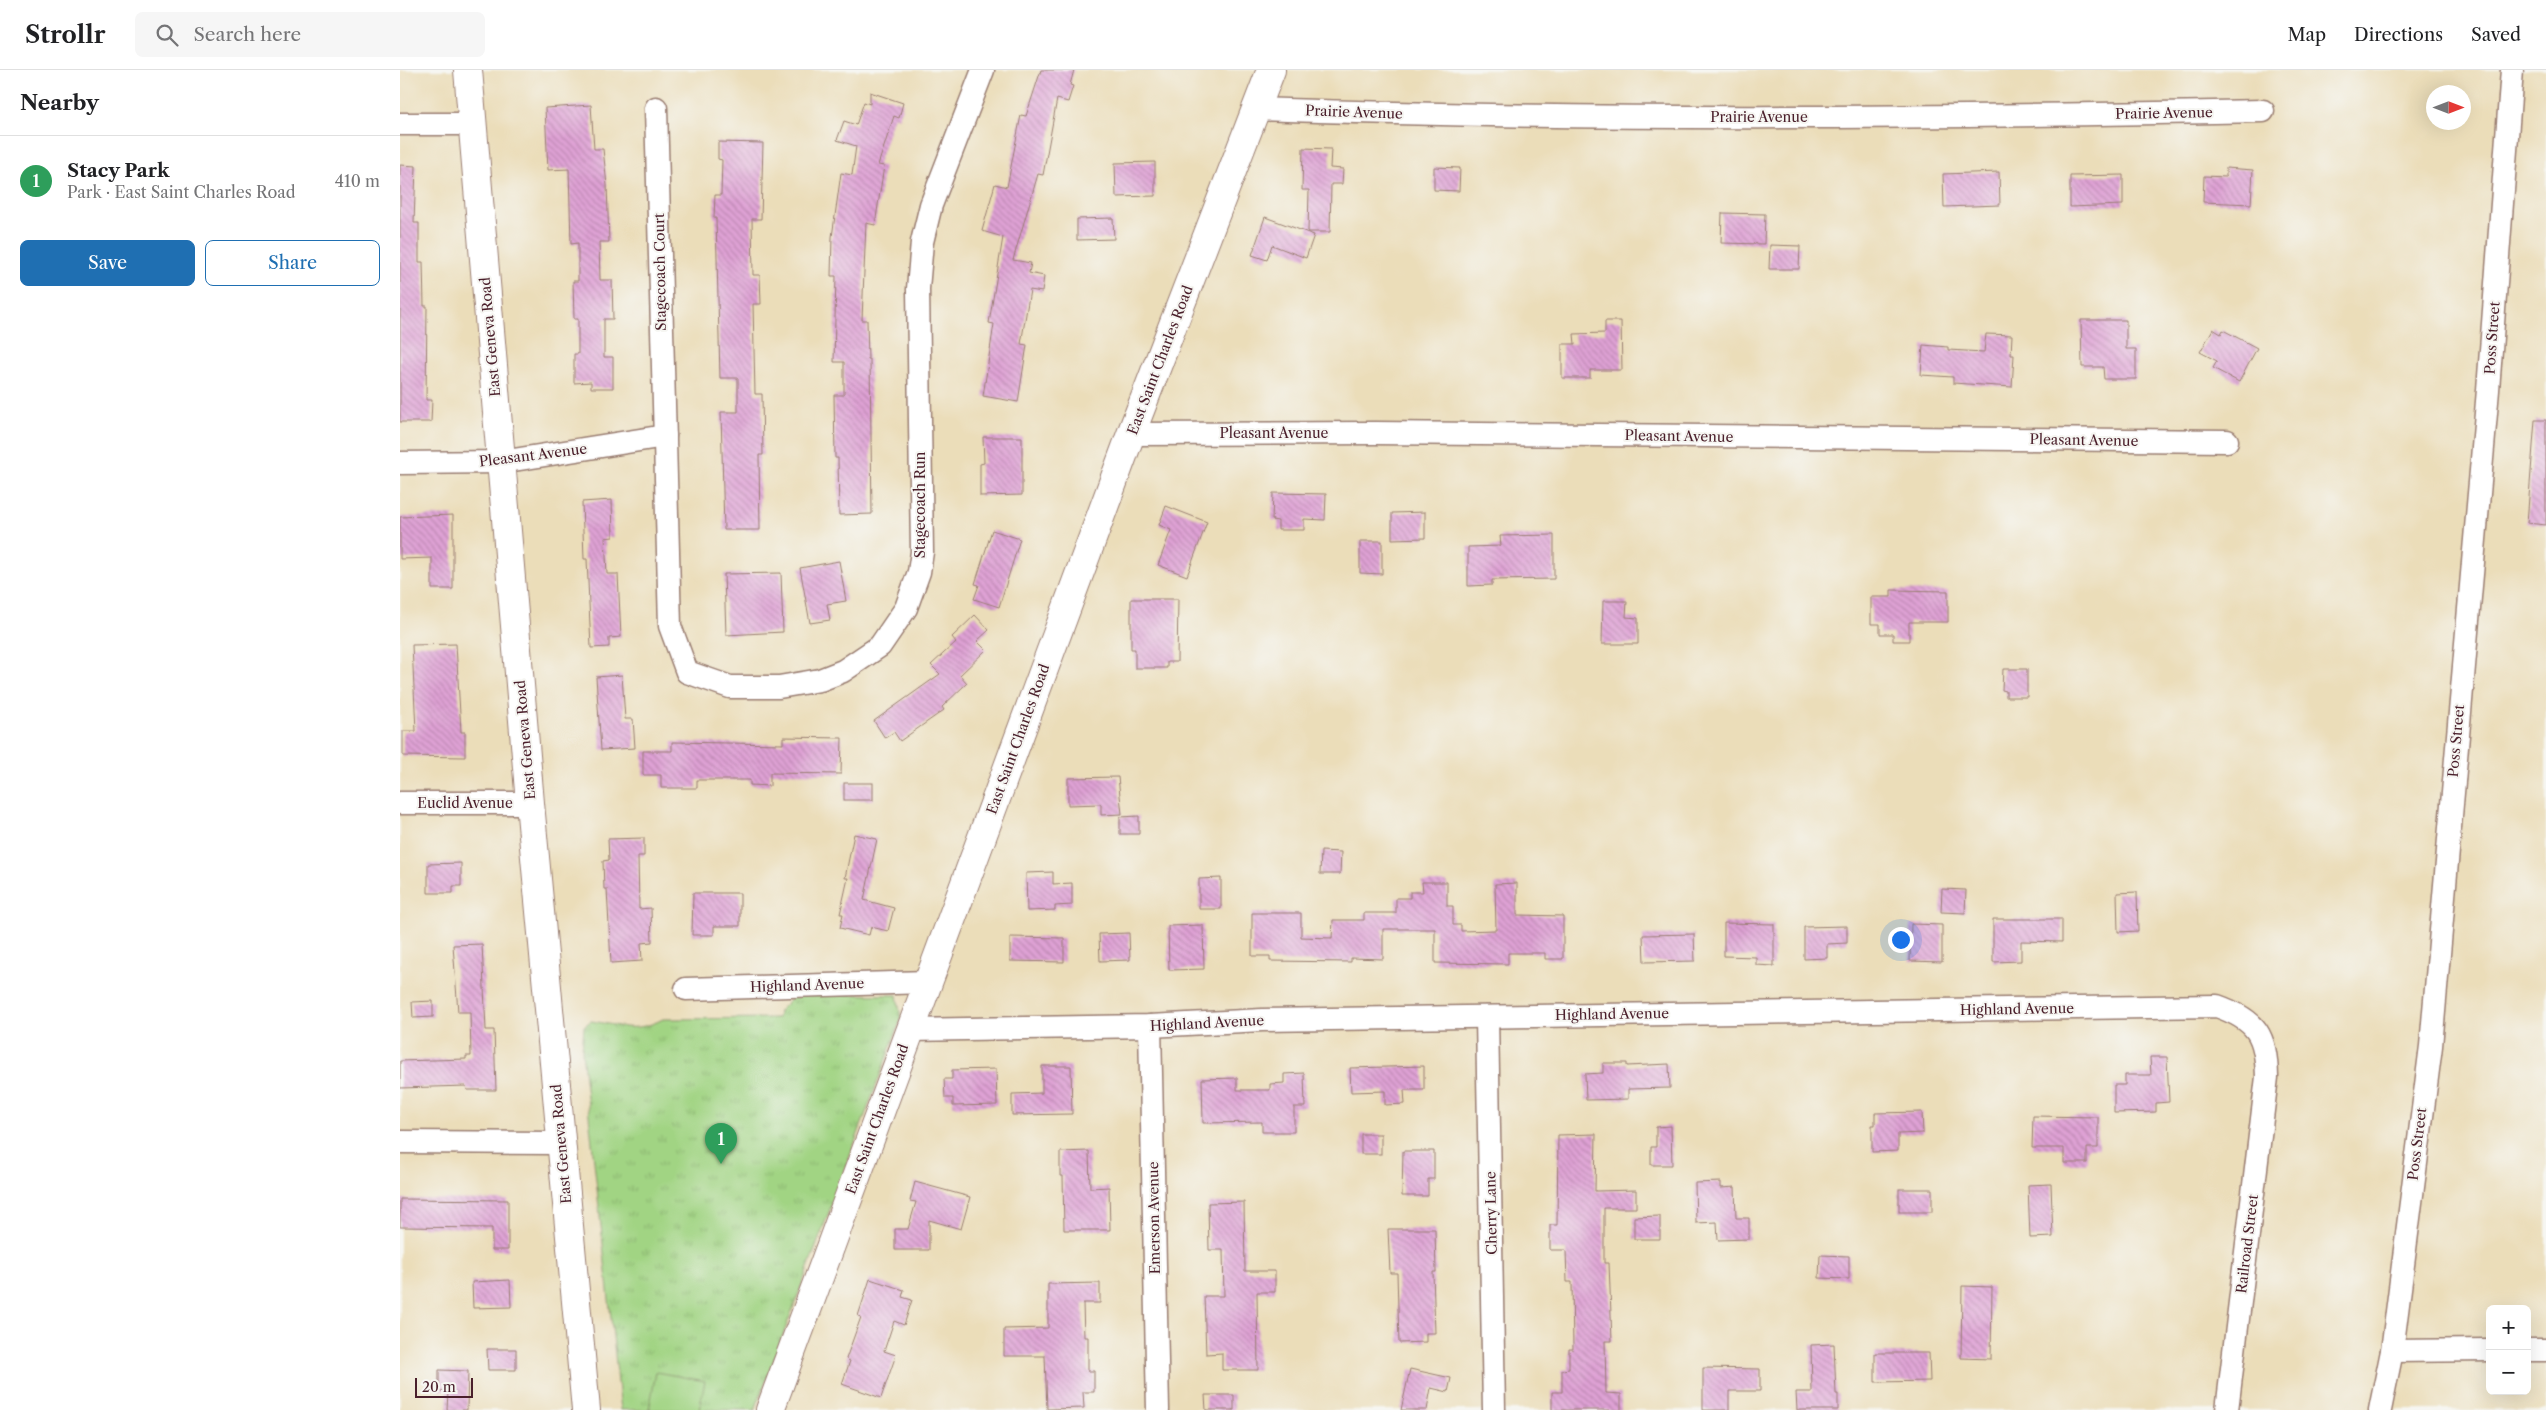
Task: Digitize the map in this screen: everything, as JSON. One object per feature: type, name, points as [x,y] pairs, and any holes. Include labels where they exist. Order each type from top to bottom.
[{"type":"street","name":"East Geneva Road","points":[[468,70],[530,803],[586,1410]]},
{"type":"street","name":"Stagecoach Run","points":[[665,436],[670,626],[687,672],[730,687],[803,685],[843,670],[880,646],[906,608],[916,581],[922,552],[918,289],[922,242],[931,205],[983,70]]},
{"type":"street","name":"East Saint Charles Road","points":[[770,1410],[1131,434],[1271,70]]},
{"type":"street","name":"Poss Street","points":[[2380,1410],[2392,1350],[2430,1046],[2488,390],[2512,70]]},
{"type":"street","name":"Stagecoach Court","points":[[656,108],[665,436]]},
{"type":"street","name":"Prairie Avenue","points":[[1256,109],[1419,115],[1897,118],[2263,111]]},
{"type":"street","points":[[400,124],[473,124]]},
{"type":"street","name":"Pleasant Avenue","points":[[1131,434],[1375,432],[2227,441]]},
{"type":"street","name":"Pleasant Avenue","points":[[400,463],[501,462],[665,436]]},
{"type":"street","name":"Euclid Avenue","points":[[400,803],[530,803]]},
{"type":"street","name":"Highland Avenue","points":[[686,989],[928,982]]},
{"type":"street","name":"Highland Avenue","points":[[910,1030],[1150,1026],[1262,1020],[2217,1006],[2239,1014],[2255,1027],[2262,1038],[2267,1055],[2267,1077]]},
{"type":"street","name":"Cherry Lane","points":[[1487,1016],[1494,1410]]},
{"type":"street","name":"Emerson Avenue","points":[[1150,1026],[1158,1410]]},
{"type":"street","name":"Railroad Street","points":[[2227,1410],[2267,1077]]},
{"type":"street","points":[[400,1142],[560,1143]]},
{"type":"street","points":[[2392,1350],[2486,1350]]},
{"type":"street","points":[[2531,1350],[2546,1350]]},
{"type":"green space","points":[[796,994],[897,995],[901,1019],[755,1410],[621,1410],[582,1051],[584,1026],[591,1021],[635,1027],[653,1024],[663,1019],[778,1018],[779,1011]]},
{"type":"green space","points":[[656,1372],[705,1381],[699,1410],[649,1410]]},
{"type":"building","points":[[1041,70],[1074,70],[1070,85],[1073,86],[1068,102],[1057,99],[1043,175],[1038,174],[1013,260],[1031,263],[1029,273],[1044,276],[1042,292],[1030,290],[1021,344],[1027,345],[1018,402],[983,396],[994,324],[989,323],[1003,237],[982,231],[995,184],[1007,187],[1021,115],[1026,116]]},
{"type":"building","points":[[870,92],[903,103],[899,118],[894,116],[878,165],[884,166],[875,225],[866,223],[862,320],[867,320],[868,359],[870,359],[872,514],[839,515],[838,458],[835,458],[834,395],[844,395],[844,362],[834,362],[836,276],[831,276],[832,237],[841,173],[852,175],[856,146],[837,140],[844,121],[856,125],[864,102],[870,104]]},
{"type":"building","points":[[591,105],[594,149],[603,149],[607,185],[609,242],[599,242],[600,280],[612,280],[613,319],[604,319],[604,357],[613,357],[613,388],[591,388],[591,382],[574,383],[574,354],[578,354],[578,319],[574,319],[573,281],[578,281],[578,243],[571,244],[569,169],[548,170],[545,108]]},
{"type":"building","points":[[718,142],[763,143],[761,219],[752,219],[753,275],[760,275],[761,304],[753,304],[755,394],[762,394],[763,455],[759,455],[760,530],[724,530],[721,412],[738,412],[738,378],[720,378],[716,218],[714,218],[715,195],[721,195],[722,160],[718,159]]},
{"type":"building","points":[[1303,148],[1331,149],[1330,168],[1343,169],[1342,184],[1331,184],[1330,232],[1308,232],[1309,190],[1302,190]]},
{"type":"building","points":[[1155,162],[1155,196],[1116,197],[1115,163]]},
{"type":"building","points":[[400,165],[416,166],[414,223],[419,223],[419,262],[423,262],[424,306],[427,306],[426,400],[432,400],[431,422],[400,422]]},
{"type":"building","points":[[1434,167],[1460,168],[1459,191],[1434,190]]},
{"type":"building","points":[[2226,168],[2253,170],[2251,204],[2203,202],[2204,176],[2226,177]]},
{"type":"building","points":[[1999,172],[2000,205],[1944,207],[1943,174]]},
{"type":"building","points":[[2123,175],[2123,205],[2070,207],[2070,176]]},
{"type":"building","points":[[1722,213],[1765,214],[1764,244],[1721,243]]},
{"type":"building","points":[[1265,217],[1314,235],[1306,258],[1272,245],[1267,260],[1252,255]]},
{"type":"building","points":[[1113,218],[1114,239],[1077,240],[1077,219]]},
{"type":"building","points":[[1770,245],[1800,246],[1799,269],[1769,269]]},
{"type":"building","points":[[2081,320],[2126,320],[2126,349],[2136,349],[2136,379],[2104,379],[2103,367],[2082,367]]},
{"type":"building","points":[[1605,321],[1621,321],[1622,370],[1590,370],[1590,378],[1562,378],[1562,344],[1575,344],[1574,334],[1605,333]]},
{"type":"building","points":[[2213,329],[2221,334],[2223,330],[2257,348],[2239,382],[2213,368],[2217,361],[2200,352]]},
{"type":"building","points":[[1986,334],[2012,335],[2011,355],[2014,355],[2012,387],[1953,383],[1953,377],[1921,375],[1923,345],[1948,347],[1948,350],[1984,352]]},
{"type":"building","points":[[2535,420],[2546,420],[2546,525],[2527,523]]},
{"type":"building","points":[[983,437],[1022,437],[1022,495],[980,496],[980,464],[984,463]]},
{"type":"building","points":[[1273,493],[1326,494],[1325,520],[1304,519],[1304,530],[1278,530],[1278,521],[1272,520]]},
{"type":"building","points":[[612,500],[613,537],[605,538],[607,574],[618,574],[621,637],[609,638],[609,647],[591,648],[587,559],[584,559],[582,502]]},
{"type":"building","points":[[1166,506],[1207,522],[1187,576],[1158,565],[1171,530],[1159,525]]},
{"type":"building","points":[[1425,512],[1425,538],[1392,539],[1392,513]]},
{"type":"building","points":[[453,515],[453,589],[432,589],[432,558],[400,559],[400,517]]},
{"type":"building","points":[[992,530],[1020,539],[999,607],[974,599],[979,585],[975,584]]},
{"type":"building","points":[[1554,535],[1554,579],[1492,580],[1492,585],[1468,586],[1468,547],[1501,546],[1500,536]]},
{"type":"building","points":[[1360,541],[1382,541],[1382,574],[1360,573]]},
{"type":"building","points":[[839,561],[846,601],[827,604],[830,620],[810,623],[800,568]]},
{"type":"building","points":[[781,573],[783,632],[726,635],[724,574]]},
{"type":"building","points":[[1891,590],[1948,591],[1948,622],[1909,622],[1909,641],[1893,641],[1893,634],[1880,634],[1880,624],[1871,624],[1871,597],[1891,597]]},
{"type":"building","points":[[1131,599],[1178,599],[1177,662],[1167,662],[1167,668],[1135,668],[1135,649],[1131,649]]},
{"type":"building","points":[[1603,601],[1627,601],[1626,617],[1638,618],[1638,644],[1602,644]]},
{"type":"building","points":[[975,615],[989,630],[977,641],[986,650],[960,675],[967,683],[942,707],[944,710],[900,741],[894,732],[885,738],[874,721],[940,674],[931,665],[956,642],[952,637]]},
{"type":"building","points":[[456,644],[461,732],[465,732],[465,757],[403,756],[403,731],[416,731],[412,645]]},
{"type":"building","points":[[2003,669],[2027,669],[2027,697],[2006,697],[2006,691],[2002,690]]},
{"type":"building","points":[[622,675],[625,719],[633,719],[635,748],[601,750],[596,677]]},
{"type":"building","points":[[783,737],[842,738],[841,774],[770,773],[770,786],[750,785],[750,780],[697,780],[697,788],[661,788],[661,775],[643,775],[643,751],[672,751],[672,742],[783,744]]},
{"type":"building","points":[[1118,777],[1122,814],[1101,815],[1101,804],[1068,805],[1068,778]]},
{"type":"building","points":[[844,783],[873,783],[873,800],[844,800]]},
{"type":"building","points":[[1139,816],[1139,834],[1120,834],[1120,817]]},
{"type":"building","points":[[854,834],[877,839],[864,900],[894,908],[888,931],[871,927],[869,935],[840,928],[843,914],[840,914],[848,878],[845,878]]},
{"type":"building","points":[[644,838],[644,856],[638,856],[639,909],[651,908],[652,942],[641,943],[642,961],[611,963],[607,889],[604,889],[603,861],[609,860],[608,839]]},
{"type":"building","points":[[1321,851],[1341,852],[1340,874],[1320,874]]},
{"type":"building","points":[[461,863],[461,886],[453,886],[453,893],[428,893],[428,864]]},
{"type":"building","points":[[1053,872],[1053,884],[1072,883],[1072,905],[1055,906],[1055,910],[1027,911],[1026,873]]},
{"type":"building","points":[[1221,878],[1221,909],[1199,909],[1199,879]]},
{"type":"building","points":[[1422,882],[1447,882],[1447,906],[1453,906],[1453,925],[1461,925],[1461,931],[1496,930],[1495,884],[1517,883],[1517,915],[1563,916],[1563,959],[1545,959],[1545,953],[1508,953],[1508,964],[1435,963],[1435,929],[1383,929],[1383,959],[1351,958],[1351,962],[1270,961],[1270,956],[1252,956],[1252,913],[1301,913],[1301,937],[1332,938],[1333,920],[1364,920],[1364,913],[1396,913],[1396,898],[1410,898],[1410,892],[1423,892]]},
{"type":"building","points":[[1942,889],[1966,890],[1965,913],[1941,912]]},
{"type":"building","points":[[2137,892],[2138,931],[2118,932],[2117,893]]},
{"type":"building","points":[[693,893],[740,893],[740,926],[714,926],[714,935],[692,935]]},
{"type":"building","points":[[1993,919],[2062,919],[2062,942],[2021,941],[2021,961],[1993,962]]},
{"type":"building","points":[[1724,923],[1774,924],[1774,966],[1756,965],[1756,957],[1724,956]]},
{"type":"building","points":[[1911,924],[1942,925],[1942,962],[1910,961]]},
{"type":"building","points":[[1203,925],[1204,969],[1169,970],[1168,926]]},
{"type":"building","points":[[1847,926],[1847,943],[1827,944],[1827,958],[1804,959],[1804,927]]},
{"type":"building","points":[[1129,933],[1130,960],[1100,961],[1099,934]]},
{"type":"building","points":[[1694,934],[1695,961],[1644,962],[1643,935]]},
{"type":"building","points":[[1010,937],[1064,938],[1064,962],[1010,961]]},
{"type":"building","points":[[482,944],[486,1030],[494,1030],[496,1090],[467,1090],[466,1086],[400,1088],[400,1061],[466,1059],[466,1056],[471,1056],[470,1012],[458,1012],[453,945]]},
{"type":"building","points":[[433,1001],[433,1017],[413,1018],[412,1002]]},
{"type":"building","points":[[2150,1057],[2167,1057],[2169,1102],[2156,1103],[2156,1112],[2114,1113],[2114,1085],[2125,1085],[2125,1075],[2151,1075]]},
{"type":"building","points":[[1603,1063],[1627,1063],[1627,1066],[1669,1064],[1670,1088],[1628,1089],[1628,1099],[1586,1100],[1585,1074],[1603,1073]]},
{"type":"building","points":[[1042,1066],[1071,1066],[1072,1114],[1012,1115],[1012,1094],[1042,1093]]},
{"type":"building","points":[[1424,1066],[1424,1090],[1404,1090],[1405,1104],[1385,1105],[1385,1091],[1351,1092],[1350,1068]]},
{"type":"building","points":[[996,1069],[997,1105],[953,1106],[953,1098],[945,1098],[944,1079],[952,1079],[952,1070]]},
{"type":"building","points":[[1304,1073],[1305,1107],[1294,1107],[1294,1132],[1262,1132],[1262,1122],[1203,1123],[1202,1079],[1237,1078],[1237,1090],[1270,1090],[1270,1084],[1284,1083],[1284,1074]]},
{"type":"building","points":[[1922,1112],[1923,1133],[1898,1134],[1898,1151],[1872,1152],[1872,1125],[1875,1125],[1875,1113]]},
{"type":"building","points":[[2033,1116],[2098,1117],[2098,1148],[2087,1148],[2087,1163],[2064,1163],[2064,1148],[2032,1148]]},
{"type":"building","points":[[1671,1126],[1672,1165],[1651,1165],[1651,1147],[1656,1147],[1656,1127]]},
{"type":"building","points":[[1361,1134],[1381,1134],[1381,1154],[1361,1154]]},
{"type":"building","points":[[1596,1134],[1595,1191],[1636,1190],[1636,1208],[1604,1208],[1604,1263],[1609,1263],[1612,1341],[1605,1341],[1606,1393],[1621,1394],[1621,1410],[1552,1410],[1552,1392],[1562,1392],[1562,1370],[1569,1369],[1569,1349],[1573,1349],[1572,1282],[1567,1282],[1566,1250],[1550,1250],[1550,1225],[1557,1225],[1558,1135]]},
{"type":"building","points":[[1089,1151],[1090,1188],[1109,1187],[1110,1230],[1064,1230],[1063,1176],[1060,1176],[1060,1152]]},
{"type":"building","points":[[1403,1151],[1434,1151],[1434,1179],[1428,1179],[1428,1196],[1402,1196]]},
{"type":"building","points":[[915,1182],[970,1197],[961,1229],[929,1220],[929,1250],[895,1250],[895,1229],[908,1229],[916,1202],[910,1201]]},
{"type":"building","points":[[1721,1182],[1721,1188],[1735,1187],[1736,1218],[1749,1218],[1749,1239],[1718,1240],[1717,1222],[1696,1223],[1695,1183]]},
{"type":"building","points":[[2051,1184],[2053,1237],[2030,1238],[2028,1185]]},
{"type":"building","points":[[1899,1189],[1932,1189],[1932,1212],[1899,1212]]},
{"type":"building","points":[[400,1199],[508,1200],[508,1250],[492,1250],[492,1228],[400,1227]]},
{"type":"building","points":[[1244,1202],[1245,1271],[1275,1271],[1275,1292],[1257,1292],[1258,1370],[1222,1370],[1222,1353],[1206,1354],[1204,1296],[1224,1296],[1223,1250],[1209,1250],[1208,1203]]},
{"type":"building","points":[[1660,1216],[1660,1239],[1634,1239],[1634,1217]]},
{"type":"building","points":[[1388,1229],[1435,1229],[1436,1272],[1433,1272],[1435,1333],[1426,1333],[1426,1342],[1399,1343],[1397,1273],[1390,1273]]},
{"type":"building","points":[[1820,1255],[1849,1256],[1849,1279],[1819,1278]]},
{"type":"building","points":[[870,1279],[904,1290],[902,1297],[912,1300],[904,1325],[894,1321],[884,1351],[896,1355],[881,1398],[842,1384],[850,1361],[846,1359],[861,1317],[858,1316]]},
{"type":"building","points":[[510,1280],[511,1307],[473,1308],[472,1282]]},
{"type":"building","points":[[1100,1283],[1100,1303],[1083,1303],[1084,1337],[1088,1337],[1088,1371],[1094,1371],[1094,1392],[1083,1392],[1084,1408],[1047,1409],[1045,1356],[1004,1356],[1004,1329],[1048,1328],[1048,1284]]},
{"type":"building","points":[[1962,1286],[1992,1287],[1991,1359],[1961,1358]]},
{"type":"building","points":[[1834,1344],[1838,1410],[1797,1410],[1796,1392],[1812,1392],[1811,1345]]},
{"type":"building","points":[[487,1349],[516,1349],[516,1370],[488,1370]]},
{"type":"building","points":[[1875,1353],[1929,1353],[1930,1381],[1875,1382]]},
{"type":"building","points":[[1703,1368],[1760,1369],[1760,1391],[1729,1391],[1729,1410],[1703,1410]]},
{"type":"building","points":[[1410,1369],[1451,1378],[1448,1392],[1431,1388],[1427,1410],[1401,1410]]},
{"type":"building","points":[[439,1370],[468,1371],[467,1410],[447,1410],[448,1391],[439,1391]]},
{"type":"building","points":[[1205,1395],[1234,1395],[1234,1410],[1206,1410]]},
{"type":"place","name":"Stacy Park","points":[[721,1164]]}]
